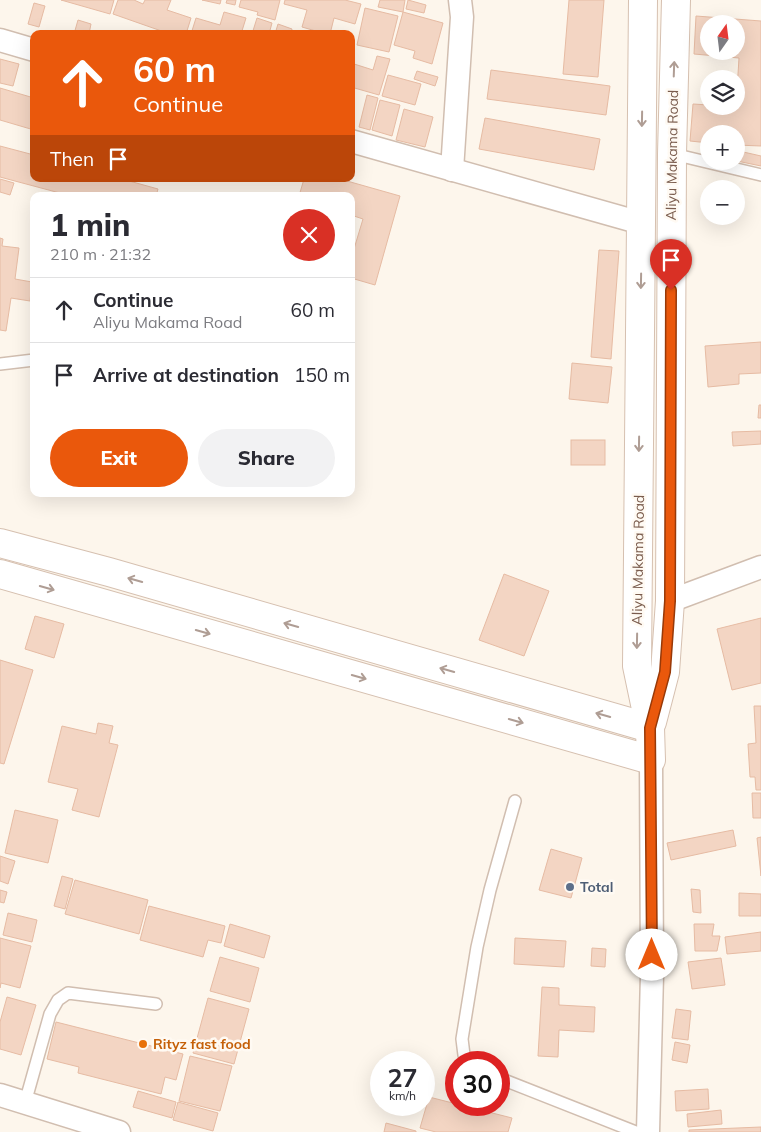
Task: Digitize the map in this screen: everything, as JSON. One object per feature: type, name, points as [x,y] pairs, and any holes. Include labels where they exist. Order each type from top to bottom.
[{"type":"street","points":[[452,170],[462,17],[460,0]]},
{"type":"street","name":"Aliyu Makama Road","points":[[643,0],[637,666],[650,728],[651,760]]},
{"type":"street","name":"Aliyu Makama Road","points":[[650,728],[665,672],[670,601],[672,154],[676,0]]},
{"type":"street","points":[[0,40],[30,49]]},
{"type":"street","points":[[355,142],[641,223]]},
{"type":"street","points":[[0,543],[109,572],[650,728]]},
{"type":"street","points":[[670,601],[761,567]]},
{"type":"street","points":[[100,603],[109,572]]},
{"type":"street","points":[[0,574],[651,760],[652,975],[648,1132]]},
{"type":"street","points":[[0,1095],[119,1132]]},
{"type":"lane","points":[[672,154],[761,175]]},
{"type":"lane","points":[[0,364],[30,360]]},
{"type":"lane","points":[[464,1051],[462,1039],[477,947],[490,890],[515,802]]},
{"type":"lane","points":[[25,1103],[50,1014],[58,1000],[68,993],[156,1004]]},
{"type":"lane","points":[[510,1082],[636,1132]]},
{"type":"building","points":[[61,0],[114,0],[110,14]]},
{"type":"building","points":[[118,0],[134,0],[143,4],[145,0],[171,0],[167,10],[191,18],[187,30],[159,30],[113,14]]},
{"type":"building","points":[[202,0],[221,0],[220,4]]},
{"type":"building","points":[[227,0],[236,0],[235,5],[226,3]]},
{"type":"building","points":[[241,0],[280,0],[275,20],[257,15],[258,12],[239,7]]},
{"type":"building","points":[[285,0],[345,0],[361,4],[355,24],[334,18],[331,30],[312,30],[302,27],[307,10],[284,4]]},
{"type":"building","points":[[380,0],[405,0],[403,12],[378,7]]},
{"type":"building","points":[[408,0],[426,5],[424,13],[406,9]]},
{"type":"building","points":[[569,0],[604,0],[598,77],[563,74]]},
{"type":"building","points":[[34,3],[45,6],[39,27],[28,24]]},
{"type":"building","points":[[365,8],[398,16],[389,52],[357,45]]},
{"type":"building","points":[[224,12],[246,18],[242,30],[192,30],[196,18],[220,25]]},
{"type":"building","points":[[403,12],[443,23],[432,64],[413,58],[415,51],[394,45]]},
{"type":"building","points":[[696,16],[700,16],[700,55],[694,54]]},
{"type":"building","points":[[257,18],[272,23],[270,30],[253,30]]},
{"type":"building","points":[[78,20],[91,24],[90,30],[75,30]]},
{"type":"building","points":[[745,20],[761,21],[761,146],[745,145],[745,125],[700,125],[700,142],[690,141],[693,104],[700,104],[700,115],[745,115],[745,70],[738,70],[739,60],[745,60]]},
{"type":"building","points":[[278,24],[292,29],[292,30],[276,30]]},
{"type":"building","points":[[377,56],[390,59],[379,95],[355,88],[355,64],[373,70]]},
{"type":"building","points":[[0,59],[19,64],[13,86],[0,83]]},
{"type":"building","points":[[491,70],[610,86],[606,115],[487,99]]},
{"type":"building","points":[[417,71],[438,77],[435,86],[414,79]]},
{"type":"building","points":[[388,75],[421,84],[415,105],[382,96]]},
{"type":"building","points":[[0,88],[30,97],[30,129],[0,120]]},
{"type":"building","points":[[367,95],[378,98],[370,130],[359,127]]},
{"type":"building","points":[[380,100],[400,105],[392,136],[372,130]]},
{"type":"building","points":[[404,109],[433,117],[425,147],[396,140]]},
{"type":"building","points":[[485,118],[600,139],[594,170],[479,149]]},
{"type":"building","points":[[0,146],[30,154],[30,182],[133,182],[158,189],[157,192],[56,192],[0,177]]},
{"type":"building","points":[[745,152],[761,156],[761,166],[745,163]]},
{"type":"building","points":[[0,179],[14,183],[10,195],[0,192]]},
{"type":"building","points":[[303,182],[351,182],[400,196],[375,285],[355,279],[355,246],[363,219],[355,216],[355,192],[300,192]]},
{"type":"building","points":[[0,238],[3,239],[2,246],[19,248],[15,279],[30,282],[30,301],[11,298],[6,331],[0,330]]},
{"type":"building","points":[[599,250],[619,251],[611,359],[591,357]]},
{"type":"building","points":[[761,342],[761,373],[739,374],[739,384],[708,387],[705,346]]},
{"type":"building","points":[[572,363],[612,367],[608,403],[569,399]]},
{"type":"building","points":[[759,405],[761,405],[761,418],[758,418]]},
{"type":"building","points":[[761,431],[761,444],[733,446],[732,432]]},
{"type":"building","points":[[571,440],[605,440],[605,465],[571,465]]},
{"type":"building","points":[[504,574],[549,591],[524,656],[479,640]]},
{"type":"building","points":[[35,616],[64,624],[54,658],[25,649]]},
{"type":"building","points":[[761,618],[761,683],[732,690],[717,629]]},
{"type":"building","points":[[0,660],[33,670],[4,764],[0,763]]},
{"type":"building","points":[[754,706],[761,706],[761,790],[756,790],[755,777],[750,777],[748,744],[756,743]]},
{"type":"building","points":[[98,723],[113,726],[109,743],[118,745],[99,817],[72,810],[78,789],[48,782],[62,726],[96,734]]},
{"type":"building","points":[[752,793],[761,793],[761,818],[753,818]]},
{"type":"building","points":[[15,810],[58,820],[48,863],[5,853]]},
{"type":"building","points":[[733,830],[736,846],[671,860],[667,843]]},
{"type":"building","points":[[761,837],[761,876],[757,838]]},
{"type":"building","points":[[551,849],[582,858],[571,898],[539,890]]},
{"type":"building","points":[[0,856],[15,861],[8,884],[0,881]]},
{"type":"building","points":[[62,876],[73,879],[65,909],[54,906]]},
{"type":"building","points":[[75,880],[148,900],[139,934],[65,914]]},
{"type":"building","points":[[691,889],[700,890],[701,913],[693,912]]},
{"type":"building","points":[[0,890],[7,892],[4,903],[0,902]]},
{"type":"building","points":[[739,893],[761,894],[761,916],[739,916]]},
{"type":"building","points":[[149,906],[225,926],[221,943],[208,940],[203,957],[140,940]]},
{"type":"building","points":[[8,913],[37,920],[32,942],[3,935]]},
{"type":"building","points":[[230,924],[270,936],[264,958],[224,946]]},
{"type":"building","points":[[694,924],[714,924],[712,936],[720,936],[717,951],[695,951]]},
{"type":"building","points":[[761,932],[761,951],[727,954],[725,937]]},
{"type":"building","points":[[0,938],[31,946],[20,988],[1,983],[0,988]]},
{"type":"building","points":[[515,938],[566,941],[564,967],[514,964]]},
{"type":"building","points":[[592,948],[606,949],[605,967],[591,966]]},
{"type":"building","points":[[220,957],[259,968],[250,1002],[210,991]]},
{"type":"building","points":[[721,958],[725,985],[692,989],[688,962]]},
{"type":"building","points":[[542,987],[559,988],[559,1005],[595,1007],[594,1032],[559,1030],[558,1057],[538,1056]]},
{"type":"building","points":[[7,997],[36,1005],[21,1055],[0,1049],[0,1022]]},
{"type":"building","points":[[208,998],[249,1009],[234,1064],[193,1053]]},
{"type":"building","points":[[676,1009],[691,1011],[688,1040],[672,1038]]},
{"type":"building","points":[[56,1022],[183,1054],[176,1080],[165,1077],[161,1094],[78,1073],[79,1067],[47,1059]]},
{"type":"building","points":[[675,1042],[690,1045],[687,1063],[672,1060]]},
{"type":"building","points":[[190,1056],[232,1066],[220,1111],[179,1101]]},
{"type":"building","points":[[708,1089],[709,1109],[676,1111],[675,1091]]},
{"type":"building","points":[[138,1091],[176,1102],[172,1118],[133,1107]]},
{"type":"building","points":[[435,1099],[445,1101],[445,1116],[504,1116],[512,1118],[508,1132],[436,1132],[420,1128],[423,1116],[435,1116]]},
{"type":"building","points":[[178,1102],[218,1113],[213,1131],[173,1120]]},
{"type":"building","points":[[721,1110],[722,1124],[688,1127],[687,1114]]},
{"type":"building","points":[[386,1123],[416,1131],[416,1132],[384,1132]]},
{"type":"building","points":[[761,1127],[761,1132],[689,1132],[689,1130]]},
{"type":"place","name":"Total","points":[[570,887]]},
{"type":"place","name":"Rityz fast food","points":[[143,1044]]},
{"type":"route","points":[[652,955],[650,728],[665,672],[670,601],[671,290]]}]
